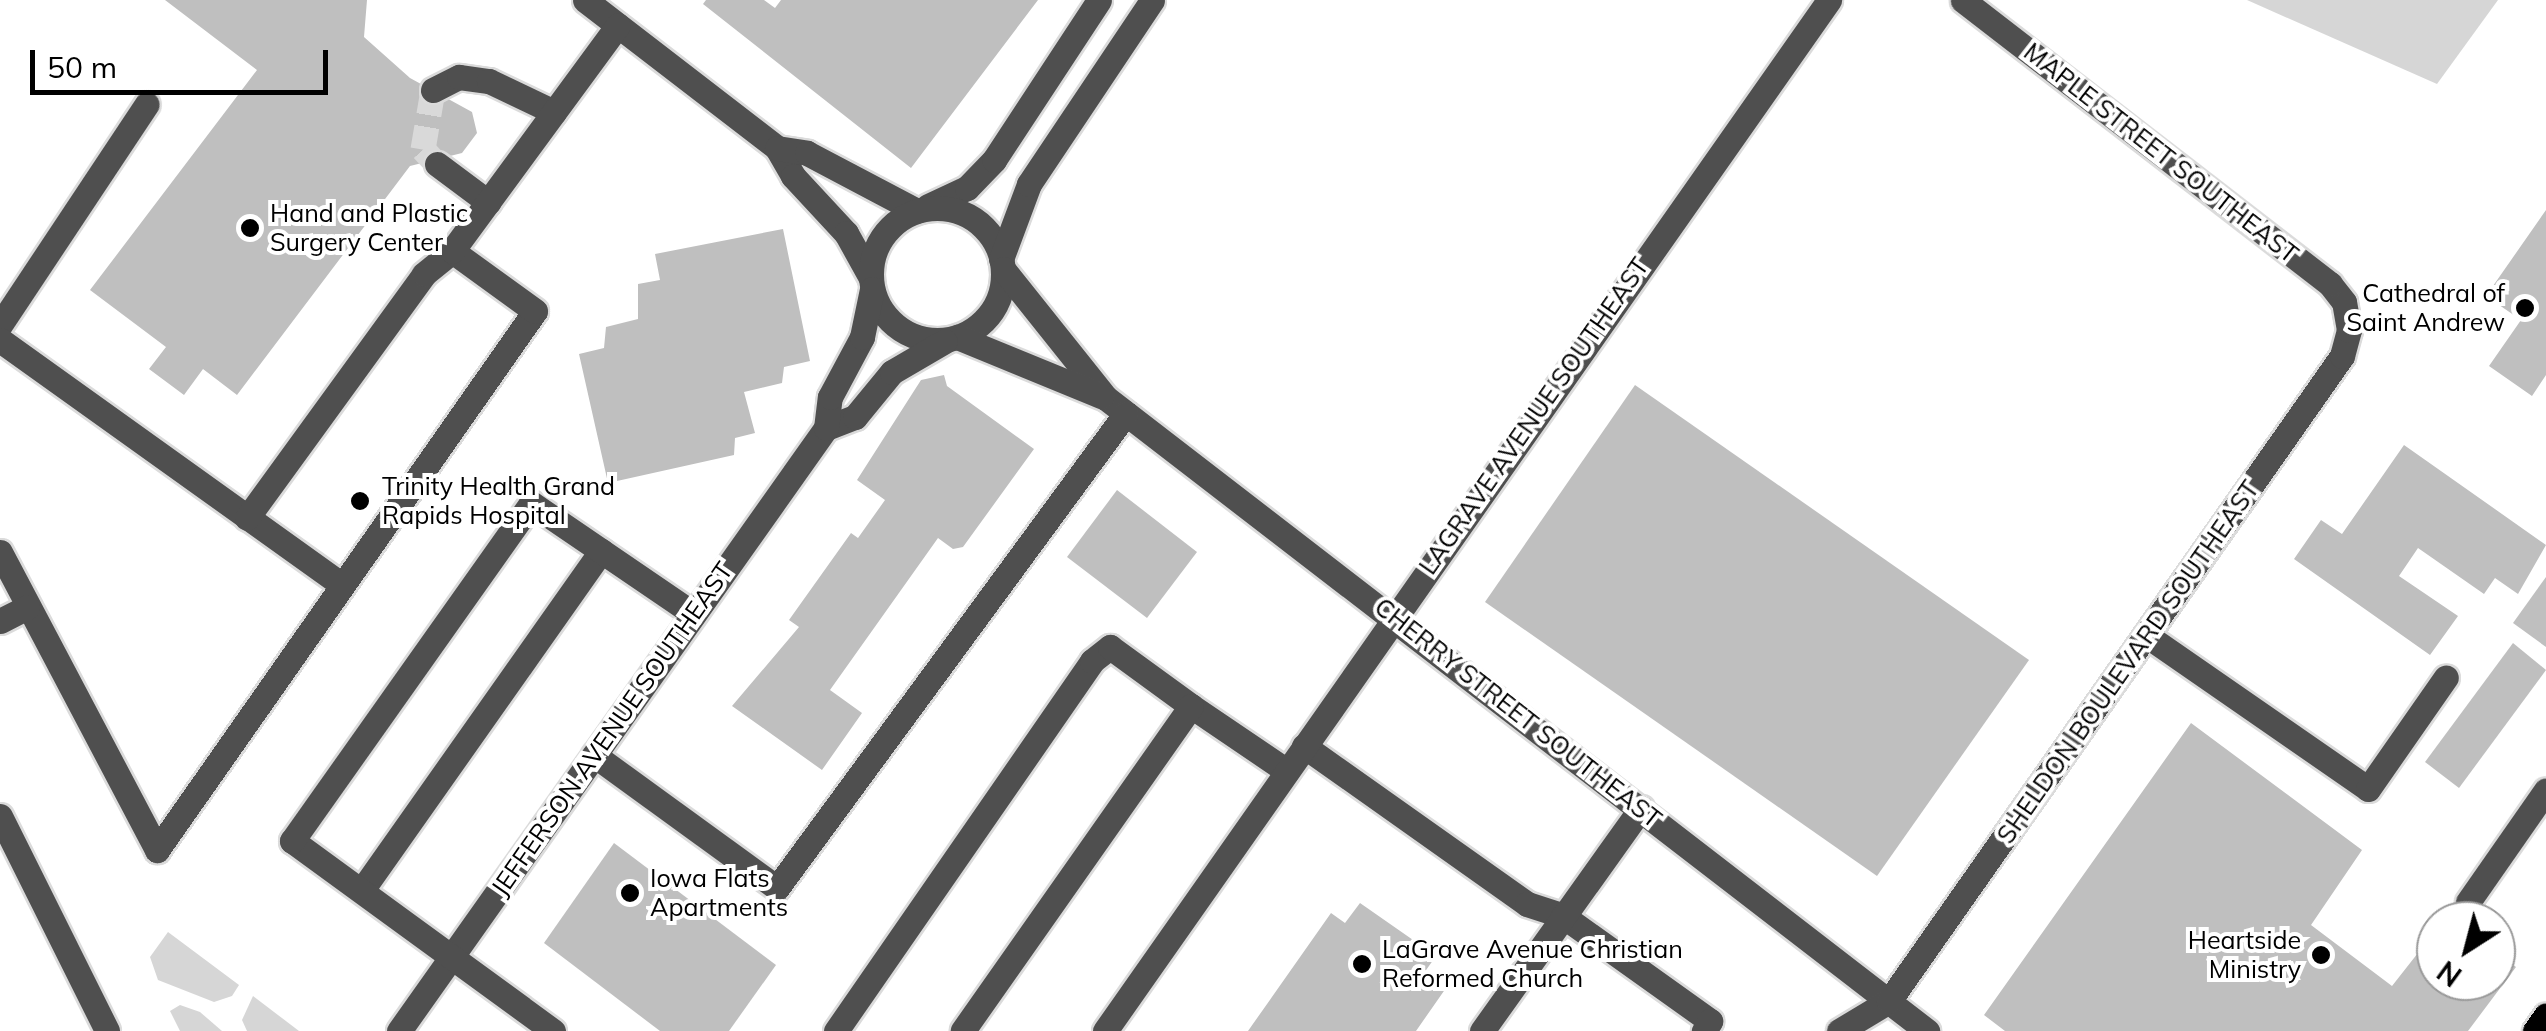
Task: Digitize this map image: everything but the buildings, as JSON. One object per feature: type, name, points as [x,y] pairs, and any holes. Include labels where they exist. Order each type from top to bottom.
[{"type":"main road","points":[[2535,1031],[2546,1015]]},
{"type":"street","points":[[586,0],[777,148],[846,233],[880,309],[905,332],[953,338],[989,316],[1002,264],[1030,184],[1152,0]]},
{"type":"street","points":[[872,284],[884,234],[920,210],[967,188],[994,160],[1097,0],[1133,26]]},
{"type":"street","name":"LAGRAVE AVENUE SOUTHEAST","points":[[1105,1031],[1828,0]]},
{"type":"street","name":"MAPLE STREET SOUTHEAST","points":[[1963,0],[2330,284],[2348,316]]},
{"type":"street","points":[[246,518],[424,274],[452,251],[618,24]]},
{"type":"street","points":[[433,90],[460,78],[489,81],[554,112]]},
{"type":"street","points":[[0,325],[147,104]]},
{"type":"street","points":[[777,148],[807,153],[920,210],[969,216],[991,236],[1002,264]]},
{"type":"street","points":[[437,164],[488,202]]},
{"type":"street","points":[[0,552],[157,850],[535,311],[452,251]]},
{"type":"street","name":"CHERRY STREET SOUTHEAST","points":[[1002,264],[1116,406],[1927,1031]]},
{"type":"street","name":"JEFFERSON AVENUE SOUTHEAST","points":[[399,1031],[826,428],[830,397],[862,336],[872,284]]},
{"type":"street","name":"SHELDON BOULEVARD SOUTHEAST","points":[[1840,1031],[1888,1001],[2342,356],[2348,316]]},
{"type":"street","name":"CHERRY STREET SOUTHEAST","points":[[953,338],[1116,406]]},
{"type":"street","name":"JEFFERSON AVENUE SOUTHEAST","points":[[826,428],[856,416],[892,372],[953,338]]},
{"type":"street","points":[[0,340],[342,585]]},
{"type":"street","points":[[594,755],[777,888],[1116,406]]},
{"type":"street","points":[[552,1031],[453,954],[292,841],[531,503],[694,614]]},
{"type":"street","points":[[362,890],[601,550]]},
{"type":"street","points":[[0,621],[27,607]]},
{"type":"street","points":[[2146,635],[2368,789],[2446,677]]},
{"type":"street","points":[[836,1031],[1092,661],[1110,647],[1287,771]]},
{"type":"street","points":[[963,1031],[1191,706]]},
{"type":"street","points":[[1304,746],[1527,904],[1564,916],[1710,1021],[1704,1031]]},
{"type":"street","points":[[2469,901],[2546,790]]},
{"type":"street","points":[[1482,1031],[1640,808]]},
{"type":"street","points":[[0,816],[104,1030]]},
{"type":"street","name":"SHELDON BOULEVARD SOUTHEAST","points":[[1884,1031],[1888,1001]]},
{"type":"shaded area","points":[[2247,0],[2498,0],[2437,84]]},
{"type":"shaded area","points":[[168,932],[239,985],[232,996],[214,1002],[158,980],[150,957]]},
{"type":"shaded area","points":[[253,996],[299,1031],[247,1031],[242,1020]]},
{"type":"shaded area","points":[[180,1005],[200,1012],[222,1031],[180,1031],[170,1011]]},
{"type":"tunnel","points":[[433,90],[423,149],[437,164]]},
{"type":"place","name":"Hand and Plastic Surgery Center","points":[[250,228]]},
{"type":"place","name":"Cathedral of Saint Andrew","points":[[2525,308]]},
{"type":"place","name":"Trinity Health Grand Rapids Hospital","points":[[360,501]]},
{"type":"place","name":"Iowa Flats Apartments","points":[[630,893]]},
{"type":"place","name":"Heartside Ministry","points":[[2321,955]]},
{"type":"place","name":"LaGrave Avenue Christian Reformed Church","points":[[1362,964]]}]
